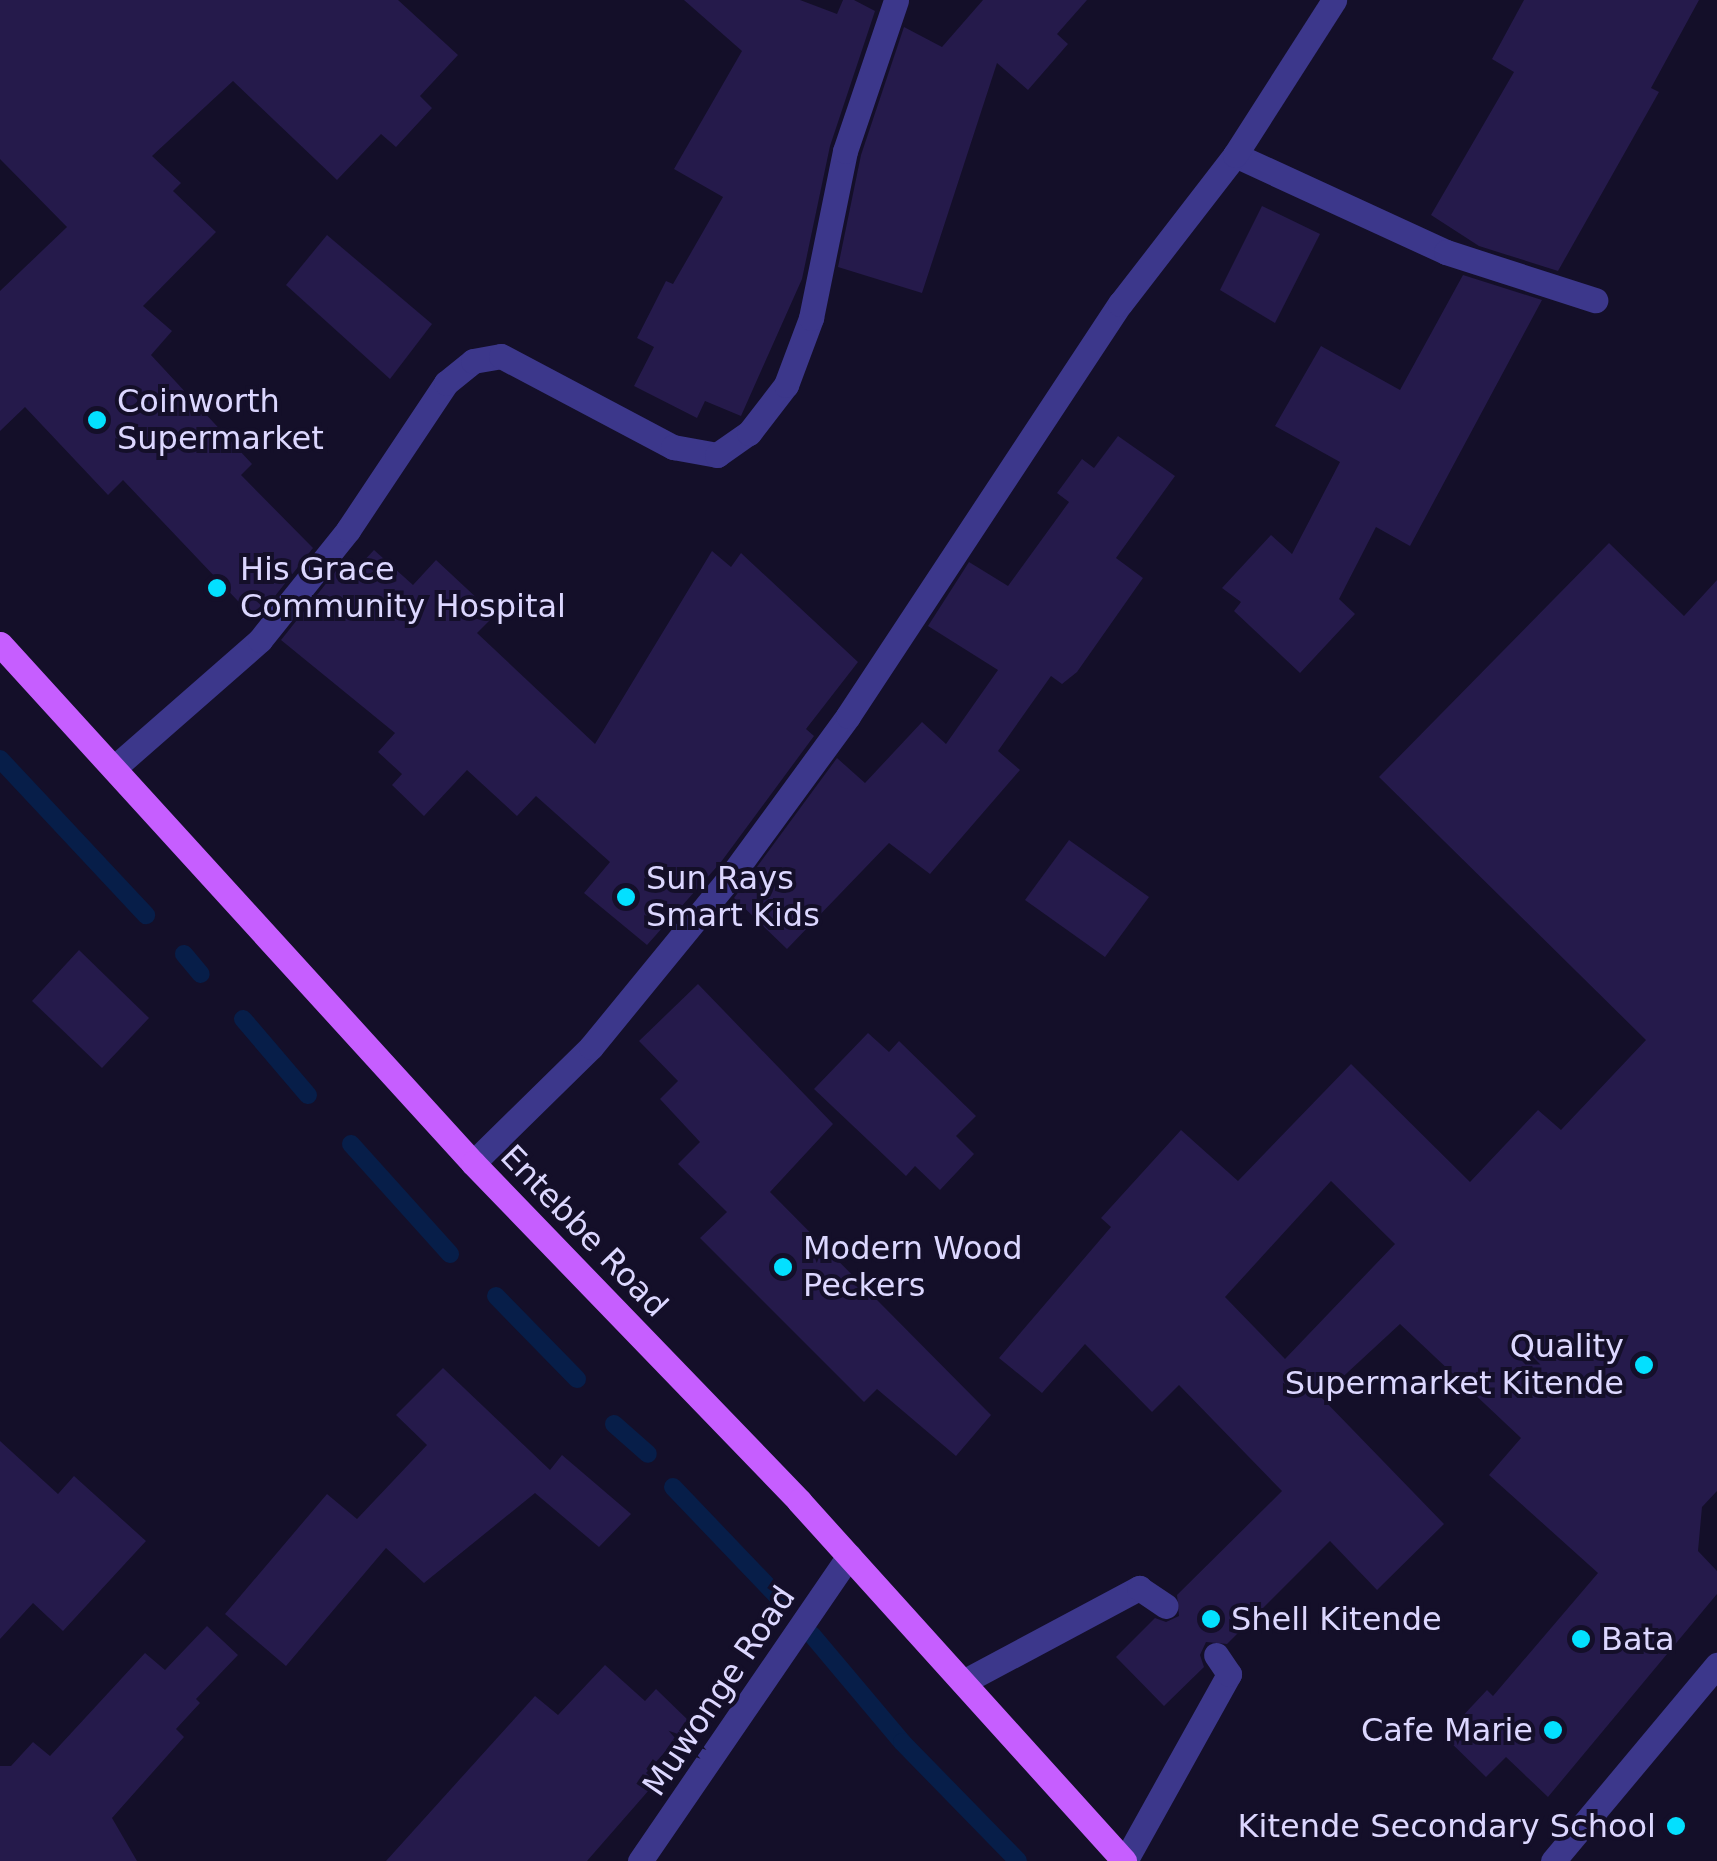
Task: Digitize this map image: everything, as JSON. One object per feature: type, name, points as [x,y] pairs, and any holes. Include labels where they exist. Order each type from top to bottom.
[{"type":"main road","name":"Entebbe Road","points":[[0,644],[474,1163],[849,1556],[1125,1861]]},
{"type":"street","points":[[114,768],[260,640],[348,530],[446,383],[472,362],[502,356],[673,447],[717,454],[749,433],[786,385],[811,318],[846,151],[896,0]]},
{"type":"street","points":[[474,1163],[591,1046],[734,872],[848,716],[1120,304],[1235,155],[1334,0]]},
{"type":"street","points":[[1235,155],[1446,252],[1595,300]]},
{"type":"street","name":"Muwonge Road","points":[[640,1861],[849,1556]]},
{"type":"street","points":[[963,1682],[1140,1588],[1166,1606]]},
{"type":"street","points":[[1125,1861],[1229,1674],[1216,1655]]},
{"type":"street","points":[[1553,1861],[1717,1665]]},
{"type":"building","points":[[0,0],[398,0],[458,55],[420,96],[432,108],[396,147],[381,134],[337,180],[233,81],[152,156],[181,183],[173,191],[216,232],[143,306],[172,331],[151,355],[252,464],[241,475],[313,548],[256,620],[123,480],[108,495],[25,407],[0,431],[0,291],[67,227],[0,159]]},
{"type":"building","points":[[684,0],[800,0],[837,14],[843,0],[854,0],[875,11],[830,146],[802,279],[741,416],[705,401],[697,418],[634,386],[654,347],[637,338],[666,281],[673,284],[723,197],[674,169],[742,51]]},
{"type":"building","points":[[983,0],[1087,0],[1057,34],[1068,44],[1028,90],[997,63],[922,293],[838,267],[861,155],[904,27],[942,47]]},
{"type":"building","points":[[1524,0],[1699,0],[1651,88],[1659,92],[1558,271],[1479,246],[1431,215],[1514,72],[1492,59]]},
{"type":"building","points":[[1262,206],[1320,234],[1275,323],[1220,290]]},
{"type":"building","points":[[327,235],[432,324],[390,379],[286,285]]},
{"type":"building","points":[[1463,275],[1542,300],[1410,546],[1376,527],[1339,599],[1355,614],[1300,673],[1234,611],[1241,602],[1222,588],[1271,535],[1292,554],[1340,462],[1275,426],[1321,346],[1400,390]]},
{"type":"building","points":[[1118,436],[1175,476],[1116,558],[1143,578],[1077,672],[1062,684],[1051,676],[998,751],[1020,770],[930,874],[889,843],[787,949],[734,898],[837,758],[865,783],[922,722],[946,744],[998,670],[928,626],[969,562],[1008,586],[1069,502],[1057,493],[1082,459],[1094,468]]},
{"type":"building","points":[[1609,543],[1684,616],[1717,580],[1717,1491],[1702,1507],[1698,1551],[1717,1571],[1717,1594],[1548,1797],[1506,1757],[1486,1777],[1444,1736],[1487,1690],[1493,1696],[1598,1573],[1489,1475],[1521,1438],[1400,1324],[1321,1397],[1444,1524],[1377,1590],[1330,1541],[1227,1644],[1206,1642],[1200,1655],[1204,1667],[1164,1706],[1116,1657],[1155,1618],[1166,1622],[1179,1616],[1177,1595],[1282,1491],[1179,1385],[1152,1412],[1085,1344],[1042,1393],[999,1358],[1111,1227],[1101,1218],[1181,1130],[1238,1181],[1351,1064],[1470,1182],[1538,1110],[1561,1130],[1646,1040],[1379,777]],"holes":[[[1331,1181],[1395,1244],[1285,1359],[1225,1297]]]},
{"type":"building","points":[[374,550],[413,585],[436,560],[495,615],[477,633],[595,744],[712,551],[731,567],[741,553],[858,662],[806,729],[814,736],[721,862],[647,945],[584,893],[610,862],[536,796],[517,816],[467,770],[424,816],[392,785],[402,774],[378,752],[395,733],[281,640],[336,571],[345,581]]},
{"type":"building","points":[[1069,840],[1149,897],[1105,957],[1025,900]]},
{"type":"building","points":[[79,950],[149,1018],[102,1068],[32,1001]]},
{"type":"building","points":[[698,984],[833,1124],[770,1192],[991,1415],[956,1456],[877,1389],[864,1402],[700,1238],[727,1212],[678,1164],[700,1142],[660,1099],[678,1081],[639,1041]]},
{"type":"building","points":[[868,1033],[889,1052],[899,1041],[976,1116],[956,1136],[974,1154],[940,1190],[915,1166],[906,1176],[814,1089]]},
{"type":"building","points":[[443,1368],[550,1470],[562,1455],[631,1514],[599,1547],[535,1493],[424,1583],[386,1548],[286,1666],[225,1614],[327,1494],[357,1519],[427,1445],[396,1415]]},
{"type":"building","points":[[0,1441],[58,1494],[74,1476],[146,1541],[63,1631],[33,1603],[0,1639]]},
{"type":"building","points":[[207,1626],[238,1655],[196,1699],[200,1703],[176,1729],[184,1737],[112,1818],[137,1861],[0,1861],[0,1766],[11,1766],[33,1742],[50,1756],[145,1653],[165,1670]]},
{"type":"building","points":[[605,1665],[645,1701],[656,1689],[691,1723],[646,1773],[656,1782],[587,1861],[386,1861],[535,1696],[558,1715]]},
{"type":"waterway","points":[[0,759],[146,915]]},
{"type":"waterway","points":[[184,954],[201,974]]},
{"type":"waterway","points":[[243,1019],[308,1095]]},
{"type":"waterway","points":[[351,1144],[450,1254]]},
{"type":"waterway","points":[[496,1296],[577,1379]]},
{"type":"waterway","points":[[614,1424],[648,1454]]},
{"type":"waterway","points":[[673,1487],[778,1597]]},
{"type":"waterway","points":[[812,1635],[902,1742],[1018,1861]]},
{"type":"place","name":"Coinworth Supermarket","points":[[97,420]]},
{"type":"place","name":"His Grace Community Hospital","points":[[217,588]]},
{"type":"place","name":"Sun Rays Smart Kids","points":[[626,897]]},
{"type":"place","name":"Modern Wood Peckers","points":[[783,1267]]},
{"type":"place","name":"Quality Supermarket Kitende","points":[[1644,1365]]},
{"type":"place","name":"Shell Kitende","points":[[1211,1619]]},
{"type":"place","name":"Bata","points":[[1581,1639]]},
{"type":"place","name":"Cafe Marie","points":[[1553,1730]]},
{"type":"place","name":"Kitende Secondary School","points":[[1676,1826]]}]
